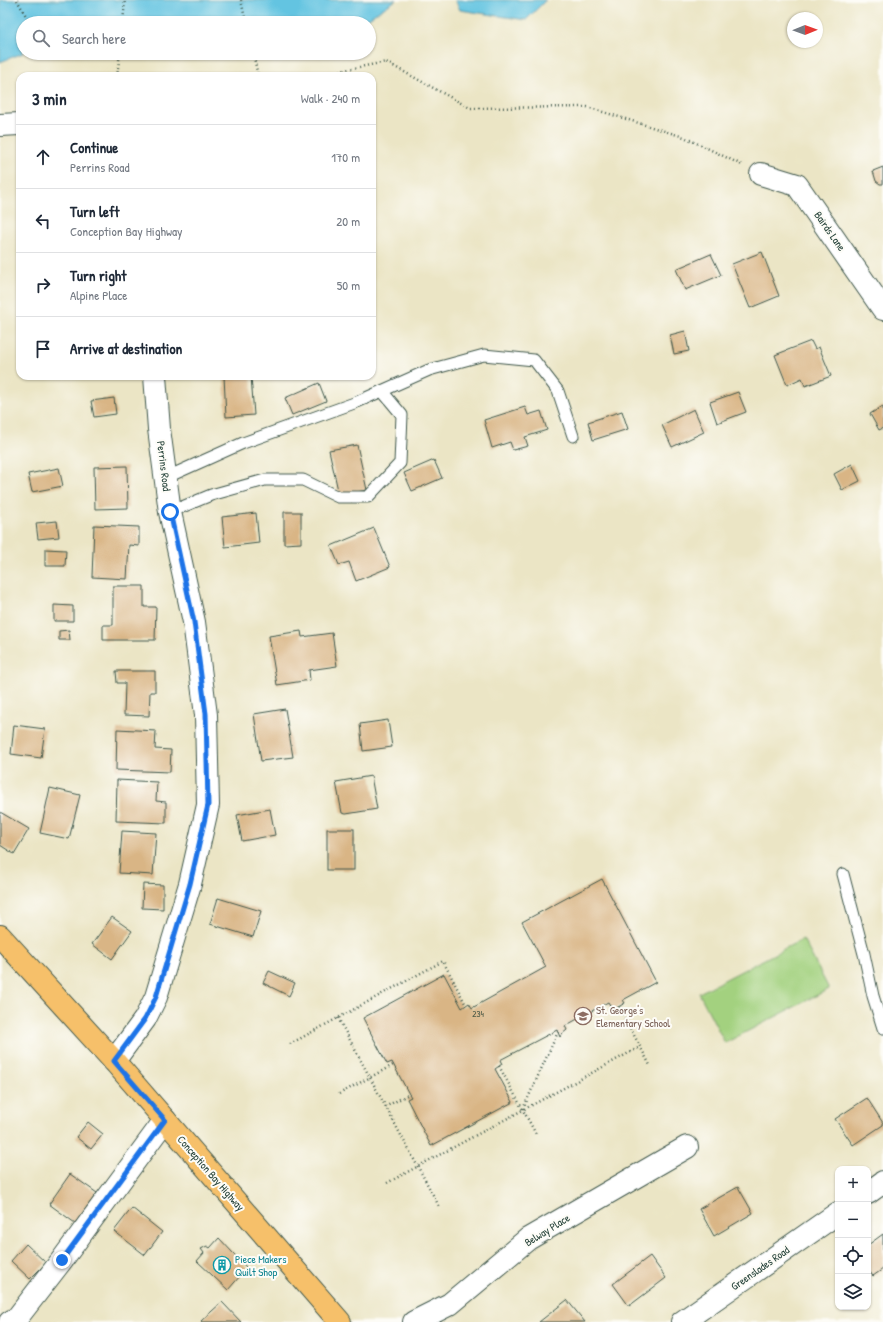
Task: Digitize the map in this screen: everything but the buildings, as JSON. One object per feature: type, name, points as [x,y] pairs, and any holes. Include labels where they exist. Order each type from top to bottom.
[{"type":"main road","name":"Conception Bay Highway","points":[[0,936],[114,1061],[340,1322]]},
{"type":"street","points":[[0,125],[16,124]]},
{"type":"street","name":"Bairds Lane","points":[[761,174],[797,185],[883,309]]},
{"type":"street","name":"Perrins Road","points":[[114,1061],[145,1019],[156,997],[190,884],[208,805],[206,714],[194,622],[170,512],[159,429],[155,380]]},
{"type":"street","points":[[10,1322],[17,1318],[62,1260],[165,1120]]},
{"type":"street","name":"Belway Place","points":[[414,1322],[450,1304],[528,1240],[687,1147]]},
{"type":"street","points":[[871,1191],[883,1182]]},
{"type":"street","name":"Greenslades Road","points":[[682,1322],[835,1216]]},
{"type":"lane","points":[[165,478],[243,443],[357,402],[429,370],[484,355],[534,360],[558,391],[573,436]]},
{"type":"lane","points":[[170,512],[211,495],[265,480],[303,480],[338,497],[368,497],[400,463],[402,415],[382,391]]},
{"type":"lane","points":[[843,874],[864,954],[873,996],[883,1028]]},
{"type":"path","points":[[17,0],[26,16]]},
{"type":"path","points":[[124,16],[125,0]]},
{"type":"path","points":[[241,0],[244,16]]},
{"type":"path","points":[[118,72],[119,60]]},
{"type":"path","points":[[255,60],[257,72]]},
{"type":"path","points":[[333,72],[386,62],[470,108],[587,107],[684,137],[761,174]]},
{"type":"path","points":[[290,1044],[443,961],[466,1005]]},
{"type":"path","points":[[619,1007],[651,1067]]},
{"type":"path","points":[[338,1018],[439,1206]]},
{"type":"path","points":[[523,1110],[558,1032]]},
{"type":"path","points":[[387,1183],[640,1047]]},
{"type":"path","points":[[339,1094],[393,1065]]},
{"type":"path","points":[[499,1066],[536,1134]]},
{"type":"path","points":[[385,1107],[410,1094]]},
{"type":"green space","points":[[803,939],[829,989],[725,1043],[699,993]]},
{"type":"water","points":[[0,0],[396,0],[372,16],[16,16],[16,56],[0,62]]},
{"type":"water","points":[[455,0],[546,0],[526,20],[460,10]]},
{"type":"place","name":"St. George's Elementary School","points":[[583,1016]]},
{"type":"place","name":"Piece Makers Quilt Shop","points":[[222,1265]]},
{"type":"route","points":[[62,1260],[165,1120],[114,1061],[145,1019],[156,997],[190,884],[208,805],[206,714],[194,622],[170,512]]}]
